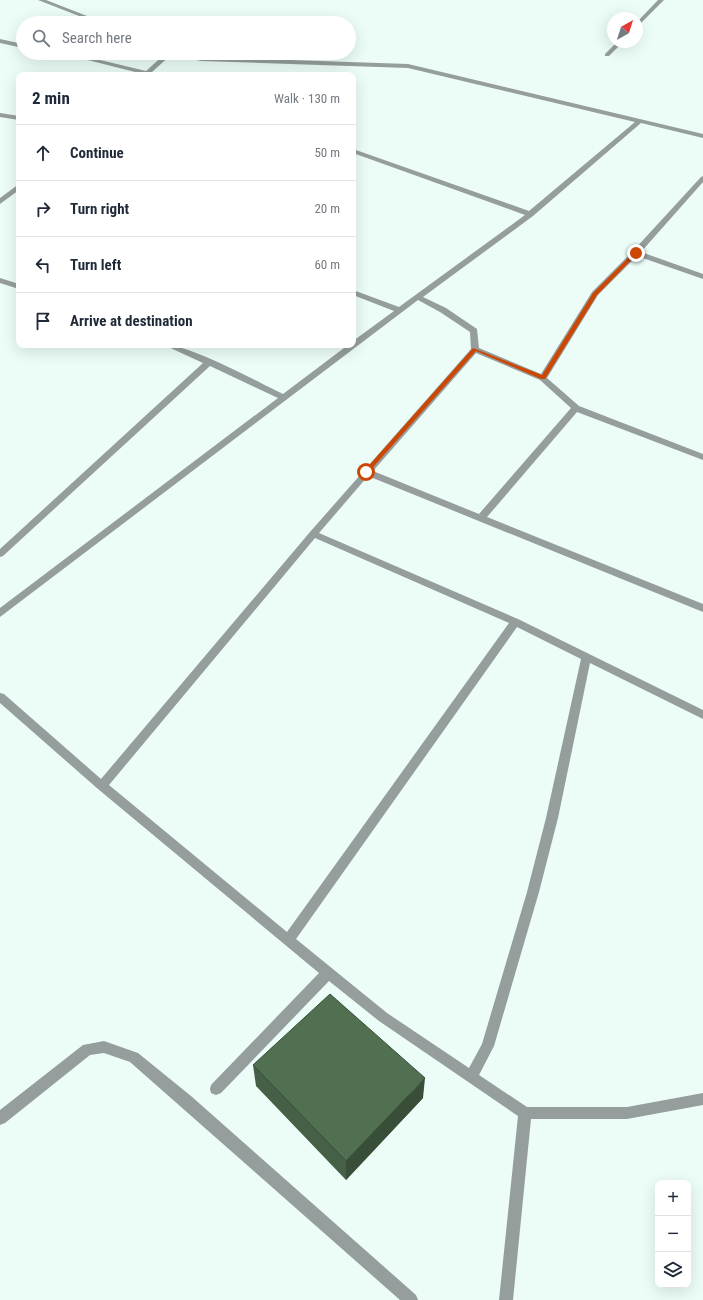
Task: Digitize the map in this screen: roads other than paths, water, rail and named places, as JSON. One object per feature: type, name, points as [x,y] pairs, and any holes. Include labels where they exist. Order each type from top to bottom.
[{"type":"street","points":[[41,0],[83,16]]},
{"type":"street","points":[[643,19],[661,0]]},
{"type":"street","points":[[0,41],[16,44]]},
{"type":"street","points":[[607,55],[614,48]]},
{"type":"street","points":[[90,60],[138,72]]},
{"type":"street","points":[[148,72],[162,60]]},
{"type":"street","points":[[207,60],[408,66],[703,136]]},
{"type":"street","points":[[0,115],[16,118]]},
{"type":"street","points":[[356,343],[530,214],[640,121]]},
{"type":"street","points":[[356,152],[530,214]]},
{"type":"street","points":[[543,378],[595,294],[636,253],[703,178]]},
{"type":"street","points":[[0,202],[16,189]]},
{"type":"street","points":[[636,253],[703,277]]},
{"type":"street","points":[[0,280],[16,286]]},
{"type":"street","points":[[356,293],[399,310]]},
{"type":"street","points":[[102,786],[313,534],[475,349],[474,331],[443,310],[418,297]]},
{"type":"street","points":[[175,348],[209,362],[282,397]]},
{"type":"street","points":[[0,613],[282,397],[349,348]]},
{"type":"street","points":[[475,349],[543,378],[576,408],[703,457]]},
{"type":"street","points":[[0,554],[209,362]]},
{"type":"street","points":[[482,518],[576,408]]},
{"type":"street","points":[[366,472],[703,608]]},
{"type":"street","points":[[313,534],[515,622],[703,715]]},
{"type":"street","points":[[288,942],[515,622]]},
{"type":"street","points":[[472,1077],[488,1046],[533,892],[552,818],[586,657]]},
{"type":"street","points":[[0,697],[102,786],[288,942],[383,1017],[525,1113],[627,1113],[703,1099]]},
{"type":"street","points":[[216,1089],[328,973]]},
{"type":"street","points":[[0,1118],[87,1049],[104,1046],[134,1057],[412,1300]]},
{"type":"street","points":[[506,1300],[525,1113]]}]
